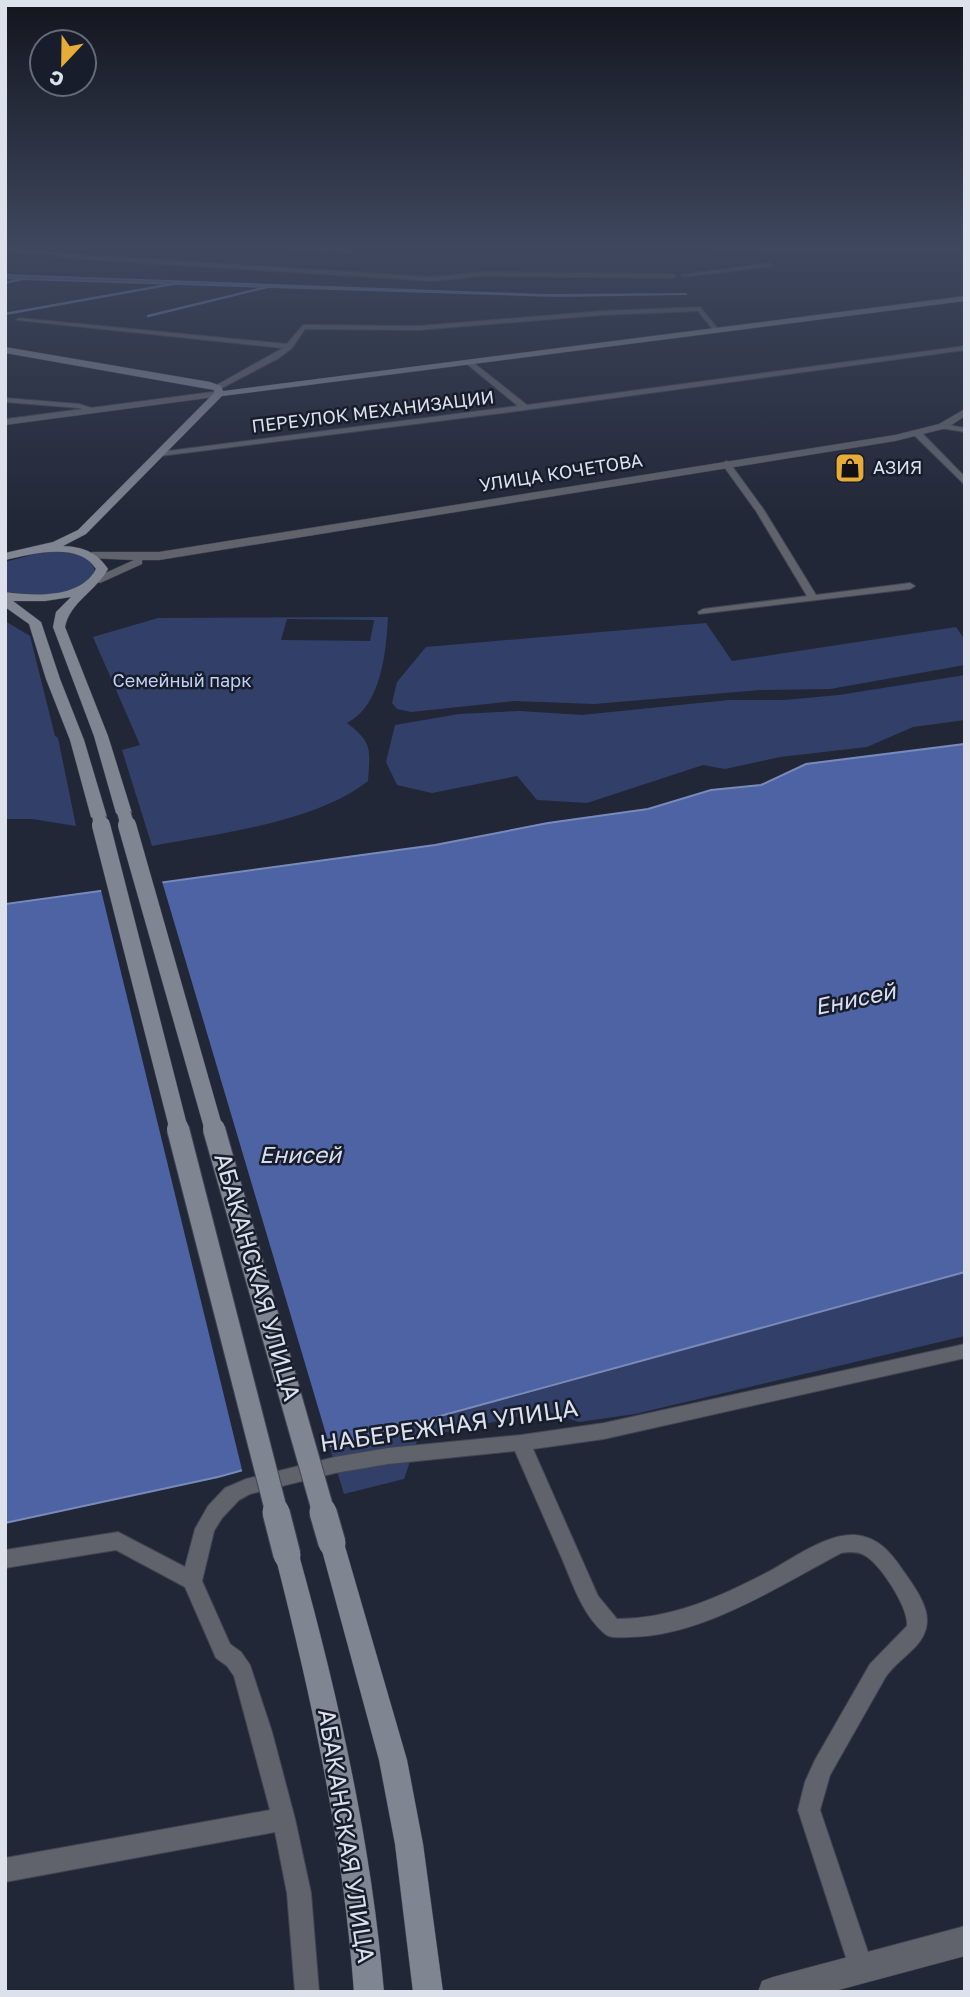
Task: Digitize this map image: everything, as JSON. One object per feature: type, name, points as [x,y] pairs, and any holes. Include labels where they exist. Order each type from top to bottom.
[{"type":"main road","points":[[5,350],[218,391],[661,337]]},
{"type":"main road","points":[[5,557],[57,544],[82,532],[218,391]]},
{"type":"main road","points":[[5,598],[48,597],[77,591],[93,582],[100,575],[102,566],[90,555],[82,532]]},
{"type":"main road","points":[[22,552],[60,549],[90,555]]},
{"type":"main road","name":"АБАКАНСКАЯ УЛИЦА","points":[[93,582],[62,612],[59,627],[101,736],[124,813],[393,1760],[409,1844],[428,1992]]},
{"type":"main road","name":"АБАКАНСКАЯ УЛИЦА","points":[[5,598],[35,622],[77,740],[99,817],[330,1718],[366,1934],[369,1992]]},
{"type":"street","points":[[198,337],[289,346]]},
{"type":"street","points":[[5,422],[218,391],[289,346],[295,337]]},
{"type":"street","name":"ПЕРЕУЛОК МЕХАНИЗАЦИИ","points":[[160,454],[965,348]]},
{"type":"street","points":[[470,362],[525,408]]},
{"type":"street","points":[[5,400],[79,406],[94,410]]},
{"type":"street","name":"УЛИЦА КОЧЕТОВА","points":[[93,582],[125,567],[159,556],[917,433],[943,426],[965,412]]},
{"type":"street","points":[[943,426],[965,430]]},
{"type":"street","points":[[917,433],[965,482]]},
{"type":"street","points":[[726,464],[760,510],[813,598]]},
{"type":"street","name":"УЛИЦА КОЧЕТОВА","points":[[90,555],[159,556]]},
{"type":"street","points":[[703,611],[910,586]]},
{"type":"street","name":"НАБЕРЕЖНАЯ УЛИЦА","points":[[192,1581],[205,1529],[215,1512],[232,1494],[246,1487],[335,1465],[388,1456],[521,1443],[604,1431],[965,1351]]},
{"type":"street","points":[[521,1443],[591,1602],[612,1628],[636,1630],[661,1626],[716,1606],[838,1545],[857,1542],[880,1555],[897,1579],[918,1619],[917,1626],[913,1634],[883,1663],[834,1747],[810,1795],[810,1810],[862,1970]]},
{"type":"street","points":[[5,1559],[118,1541],[192,1581],[223,1651],[234,1659],[243,1672],[284,1819],[299,1893],[307,1992]]},
{"type":"street","points":[[5,1870],[284,1819]]},
{"type":"street","points":[[773,1992],[965,1941]]},
{"type":"green space","points":[[43,552],[66,552],[81,556],[92,564],[95,571],[88,580],[78,586],[54,594],[28,595],[5,591],[5,562]]},
{"type":"green space","name":"Семейный парк","points":[[388,617],[386,645],[375,691],[359,715],[347,723],[366,742],[368,781],[322,807],[294,816],[235,831],[152,846],[122,750],[140,745],[93,637],[158,618]],"holes":[[[287,619],[374,620],[370,641],[281,640]]]},
{"type":"green space","points":[[5,621],[30,636],[55,736],[58,738],[76,826],[32,819],[5,819]]},
{"type":"green space","points":[[706,623],[732,661],[956,627],[965,640],[965,665],[830,689],[760,690],[594,704],[514,701],[411,712],[397,709],[392,703],[397,682],[426,647]]},
{"type":"green space","points":[[965,675],[965,720],[913,727],[867,747],[780,757],[725,769],[703,765],[587,803],[537,800],[517,776],[432,793],[397,785],[386,762],[395,725],[459,714],[520,711],[582,715],[729,700],[784,700],[839,695]]},
{"type":"green space","points":[[965,1272],[965,1336],[635,1414],[579,1422],[546,1411],[418,1438],[404,1479],[344,1494],[330,1448]]},
{"type":"water","name":"Енисей","points":[[965,744],[965,1272],[218,1477],[5,1523],[5,904],[435,845],[548,823],[648,809],[711,790],[761,785],[806,764]]},
{"type":"pier","points":[[161,878],[331,1451],[243,1474],[100,886]]},
{"type":"place","name":"АЗИЯ","points":[[850,468]]}]
